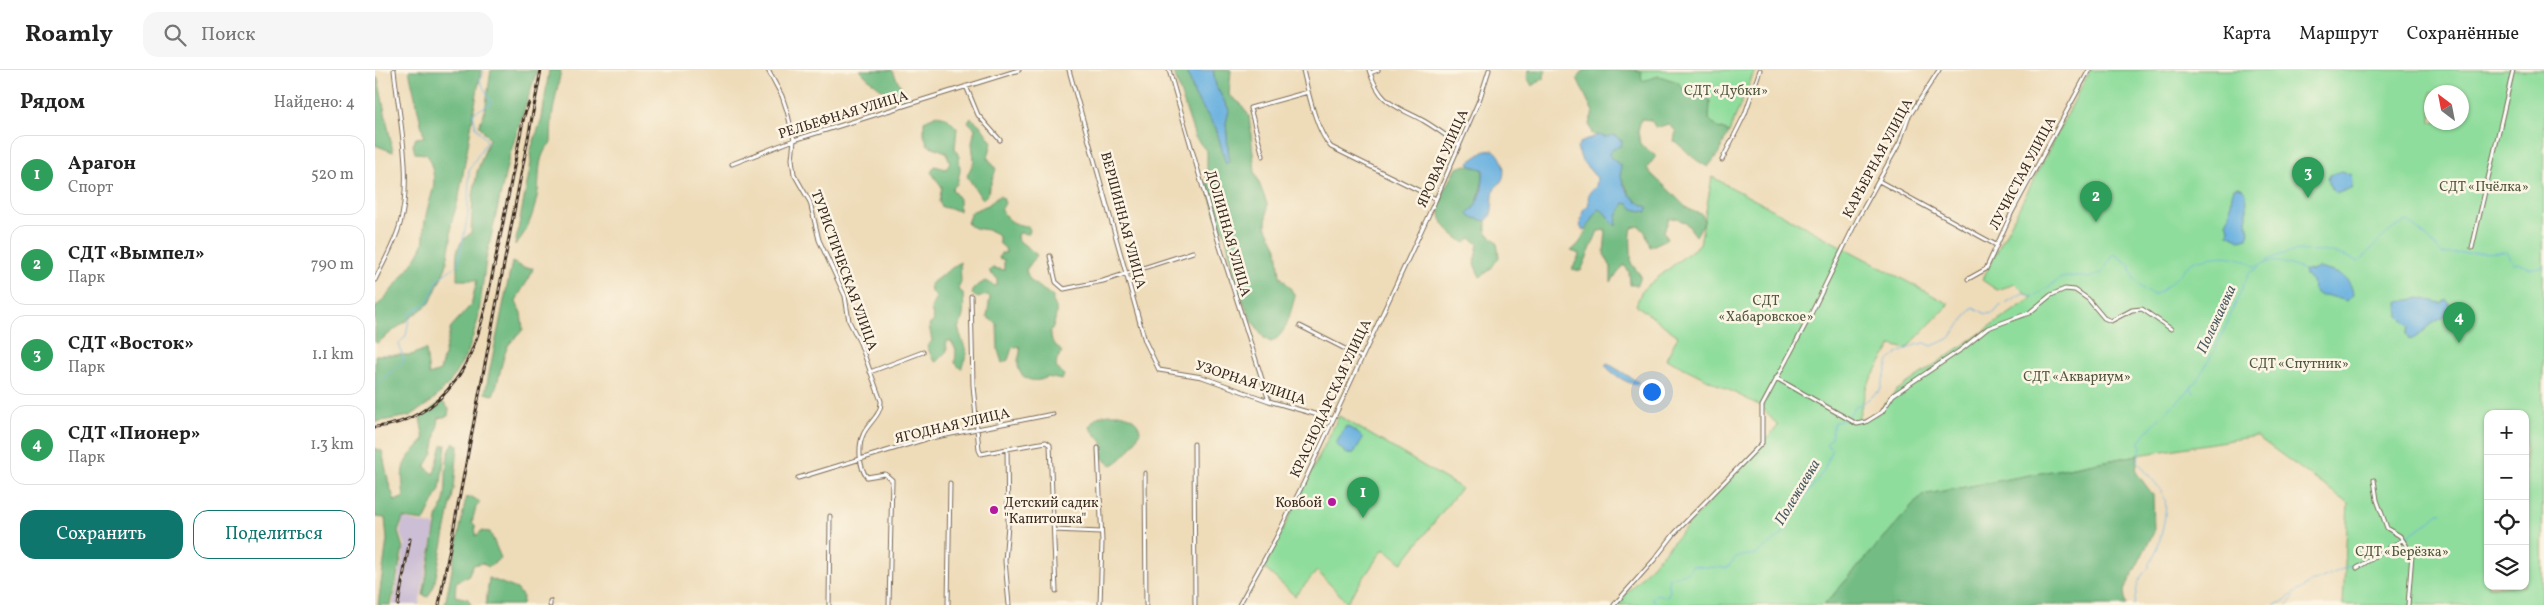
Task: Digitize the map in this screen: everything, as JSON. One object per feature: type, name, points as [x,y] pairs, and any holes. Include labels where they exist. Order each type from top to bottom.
[{"type":"street","points":[[375,280],[395,240],[403,207],[403,149],[394,70]]},
{"type":"street","name":"ТУРИСТИЧЕСКАЯ УЛИЦА","points":[[768,70],[783,96],[794,140],[792,159],[794,174],[810,202],[819,240],[845,296],[849,322],[881,404],[863,435],[861,459]]},
{"type":"street","name":"РЕЛЬЕФНАЯ УЛИЦА","points":[[732,164],[794,140],[966,86],[1003,72],[1019,70]]},
{"type":"street","name":"ВЕРШИННАЯ УЛИЦА","points":[[1069,70],[1099,170],[1107,206],[1145,341],[1155,364],[1163,372]]},
{"type":"street","name":"ДОЛИННАЯ УЛИЦА","points":[[1169,70],[1220,247],[1269,401]]},
{"type":"street","points":[[1303,70],[1308,92],[1325,139],[1331,147],[1436,199]]},
{"type":"street","points":[[1378,70],[1370,71],[1387,102],[1427,123],[1459,145]]},
{"type":"street","name":"ЯРОВАЯ УЛИЦА","points":[[1410,252],[1436,199],[1480,98],[1489,70]]},
{"type":"street","points":[[1722,160],[1745,114],[1760,70]]},
{"type":"street","name":"КАРЬЕРНАЯ УЛИЦА","points":[[1614,605],[1675,533],[1762,442],[1762,406],[1809,318],[1851,231],[1901,142],[1908,118],[1939,70]]},
{"type":"street","name":"ЛУЧИСТАЯ УЛИЦА","points":[[1968,279],[1985,269],[2089,70]]},
{"type":"street","points":[[2472,248],[2513,70]]},
{"type":"street","points":[[966,86],[978,115],[1000,140]]},
{"type":"street","points":[[1263,156],[1250,108],[1308,92]]},
{"type":"street","points":[[1879,181],[1996,245]]},
{"type":"street","points":[[1050,256],[1056,282],[1064,289],[1096,283],[1193,252]]},
{"type":"street","name":"КРАСНОДАРСКАЯ УЛИЦА","points":[[1239,605],[1279,532],[1410,252]]},
{"type":"street","points":[[1776,378],[1857,424],[1875,416],[1888,406],[1893,395],[1962,349],[1988,328],[2029,313],[2051,295],[2065,290],[2075,290],[2087,299],[2104,318],[2111,321],[2132,310],[2142,309],[2171,329]]},
{"type":"street","points":[[971,296],[973,385],[981,454],[1046,442],[1050,444],[1052,449],[1056,591]]},
{"type":"street","points":[[1299,326],[1361,357]]},
{"type":"street","points":[[870,372],[923,352]]},
{"type":"street","name":"УЗОРНАЯ УЛИЦА","points":[[1163,372],[1174,371],[1202,377],[1269,401],[1332,419]]},
{"type":"street","name":"ЯГОДНАЯ УЛИЦА","points":[[798,478],[926,440],[1053,414]]},
{"type":"street","points":[[1194,444],[1195,605]]},
{"type":"street","points":[[1098,448],[1101,532],[1100,605]]},
{"type":"street","points":[[1007,449],[1007,541],[1005,561],[1009,605]]},
{"type":"street","points":[[861,459],[862,470],[867,477],[885,474],[892,480],[889,605]]},
{"type":"street","points":[[1145,473],[1146,605]]},
{"type":"street","points":[[2374,480],[2381,516],[2387,528],[2402,540],[2413,558],[2408,605]]},
{"type":"street","points":[[948,605],[950,483]]},
{"type":"street","points":[[829,605],[830,516]]},
{"type":"street","points":[[1054,530],[1101,532]]},
{"type":"street","points":[[2357,568],[2402,540]]},
{"type":"shaded area","points":[[403,519],[435,526],[419,605],[393,605],[405,546],[400,533]]},
{"type":"green space","points":[[409,70],[481,70],[459,197],[451,224],[451,239],[446,267],[430,303],[377,343],[375,342],[375,308],[402,278],[423,244],[424,224],[434,182],[427,154],[415,153],[413,145],[416,138],[424,137]]},
{"type":"green space","points":[[491,70],[537,70],[509,157],[486,259],[478,320],[468,352],[449,384],[431,402],[410,416],[375,422],[375,355],[411,355],[426,349],[429,375],[440,371],[451,327],[471,305],[477,280],[457,280],[457,254],[461,243],[471,233],[473,196],[477,172],[489,139],[479,125],[485,111]]},
{"type":"green space","points":[[549,70],[561,70],[552,116],[551,143],[541,159],[538,191],[533,213],[524,234],[515,245],[531,163],[530,152],[542,118]]},
{"type":"green space","points":[[860,70],[892,70],[908,100],[895,104],[887,94]]},
{"type":"green space","points":[[1173,70],[1187,70],[1195,96],[1216,128],[1226,164],[1229,160],[1226,123],[1229,110],[1216,86],[1213,70],[1231,70],[1229,95],[1241,104],[1249,116],[1255,172],[1267,204],[1266,226],[1277,248],[1280,276],[1295,297],[1284,329],[1271,342],[1265,339],[1251,319],[1239,292],[1225,234],[1218,221],[1207,184],[1207,152],[1195,137]]},
{"type":"green space","points":[[1529,70],[1546,70],[1543,79],[1532,86],[1527,77]]},
{"type":"green space","points":[[1584,70],[1633,70],[1641,72],[1642,81],[1659,76],[1678,82],[1683,89],[1701,92],[1710,101],[1709,119],[1718,128],[1729,132],[1718,154],[1708,167],[1674,141],[1676,131],[1668,124],[1656,128],[1651,120],[1641,119],[1638,131],[1640,144],[1656,156],[1647,168],[1655,178],[1691,211],[1702,214],[1704,222],[1696,236],[1687,224],[1677,218],[1669,219],[1664,231],[1667,239],[1650,247],[1645,232],[1639,226],[1632,228],[1631,263],[1641,276],[1638,285],[1630,285],[1629,272],[1624,265],[1611,282],[1611,267],[1604,254],[1606,230],[1598,231],[1581,271],[1572,269],[1580,254],[1571,251],[1581,240],[1591,219],[1599,208],[1616,225],[1617,216],[1624,203],[1629,204],[1633,209],[1647,212],[1630,194],[1609,155],[1613,147],[1605,137],[1592,134],[1589,124],[1593,112],[1577,78]]},
{"type":"green space","name":"СДТ «Дубки»","points":[[1633,70],[1755,70],[1729,132],[1718,128],[1709,119],[1710,101],[1701,92],[1642,81],[1640,72]]},
{"type":"green space","points":[[2090,70],[2544,70],[2542,605],[2343,605],[2348,503],[2256,436],[2138,455],[1922,495],[1824,605],[1616,605],[1778,426],[1761,406],[1666,359],[1678,336],[1636,305],[1642,290],[1700,244],[1712,177],[1949,304],[1906,349],[1892,345],[1867,385],[1858,421],[1877,414],[1896,391],[2032,298],[2015,284],[1997,290],[1982,280]]},
{"type":"green space","points":[[375,78],[378,78],[393,152],[375,145]]},
{"type":"green space","points":[[937,115],[946,117],[957,128],[955,148],[959,157],[960,171],[957,184],[952,189],[959,199],[959,211],[942,207],[939,202],[942,187],[931,172],[935,166],[946,169],[950,162],[946,152],[928,145],[924,135],[924,121]]},
{"type":"green space","points":[[971,118],[980,125],[992,142],[988,158],[996,169],[987,195],[982,199],[967,176],[974,161],[972,143],[975,128],[968,122]]},
{"type":"green space","points":[[1466,165],[1483,169],[1483,179],[1474,216],[1486,221],[1486,232],[1497,242],[1499,257],[1490,270],[1480,277],[1474,264],[1478,244],[1471,238],[1465,243],[1445,226],[1441,218],[1441,200],[1445,191],[1457,168]]},
{"type":"green space","points":[[999,196],[1003,198],[1005,203],[1001,210],[1006,217],[1019,225],[1028,226],[1030,230],[1029,234],[1018,233],[1017,239],[1037,255],[1026,270],[1030,280],[1053,297],[1056,314],[1050,332],[1052,341],[1062,352],[1057,359],[1056,367],[1064,375],[1062,380],[1047,377],[1032,380],[1020,373],[1018,368],[1019,346],[1012,348],[1008,360],[1002,363],[998,350],[997,324],[987,317],[990,297],[988,295],[976,297],[972,294],[974,288],[985,281],[995,286],[997,285],[997,278],[990,273],[990,270],[993,268],[1004,270],[1004,260],[999,258],[1001,253],[1006,253],[1005,248],[999,243],[999,236],[991,231],[970,226],[967,223],[971,212],[988,205]]},
{"type":"green space","points":[[512,262],[524,268],[533,268],[516,302],[521,313],[523,329],[507,348],[493,395],[485,393]]},
{"type":"green space","points":[[960,262],[961,281],[958,289],[963,293],[964,307],[962,320],[958,328],[967,354],[961,369],[955,363],[956,350],[951,341],[946,341],[947,351],[936,362],[933,360],[927,346],[932,341],[929,325],[934,321],[931,308],[936,297],[931,292],[930,284]]},
{"type":"green space","points":[[442,401],[449,409],[448,416],[439,418],[433,453],[425,467],[434,474],[442,445],[446,445],[440,489],[424,521],[403,518],[398,532],[403,548],[391,605],[378,605],[387,540],[385,518],[375,517],[375,448],[382,451],[389,484],[395,501],[404,497],[402,477],[404,465],[424,440],[420,418]]},
{"type":"green space","points":[[1118,414],[1132,419],[1138,424],[1140,431],[1129,450],[1112,465],[1102,458],[1102,442],[1090,428],[1097,417]]},
{"type":"green space","points":[[1339,416],[1461,488],[1402,563],[1384,548],[1347,602],[1317,571],[1295,596],[1264,568]]},
{"type":"green space","points":[[454,442],[458,446],[454,489],[434,586],[428,597],[423,595],[438,514],[445,497],[447,460]]},
{"type":"green space","points":[[2138,455],[2136,472],[2153,495],[2154,532],[2124,591],[2126,605],[1824,605],[1922,495]]},
{"type":"green space","points":[[472,497],[480,502],[476,507],[472,522],[475,525],[476,536],[481,531],[490,532],[501,558],[488,567],[483,563],[473,565],[468,576],[456,582],[455,596],[468,599],[471,605],[445,605],[466,498]]},
{"type":"green space","points":[[489,578],[517,589],[523,597],[522,605],[486,605]]},
{"type":"water","points":[[1187,70],[1213,70],[1216,86],[1229,110],[1226,123],[1229,160],[1226,164],[1216,128],[1195,96]]},
{"type":"water","points":[[1598,135],[1605,137],[1614,135],[1622,141],[1621,146],[1613,148],[1609,156],[1621,166],[1622,179],[1627,191],[1637,201],[1648,207],[1647,212],[1633,209],[1629,204],[1624,203],[1617,216],[1616,226],[1599,209],[1588,226],[1583,230],[1580,226],[1583,210],[1589,204],[1589,194],[1596,187],[1597,178],[1582,161],[1577,148],[1580,143]]},
{"type":"water","points":[[1494,150],[1502,161],[1504,174],[1501,182],[1494,189],[1491,215],[1486,221],[1470,217],[1468,213],[1479,199],[1483,175],[1483,169],[1471,166],[1469,162],[1485,151]]},
{"type":"water","points":[[2341,171],[2351,175],[2351,188],[2336,194],[2331,189],[2328,179],[2330,175]]},
{"type":"water","points":[[2239,187],[2245,190],[2249,232],[2247,238],[2240,240],[2228,234],[2229,229],[2226,223],[2234,188]]},
{"type":"water","points":[[2319,268],[2337,273],[2346,279],[2352,288],[2353,295],[2347,301],[2326,295],[2320,296],[2313,290],[2312,281],[2305,275],[2304,270],[2312,271]]},
{"type":"water","points":[[2420,298],[2441,303],[2447,300],[2451,309],[2447,315],[2410,340],[2407,334],[2410,327],[2399,316],[2398,302]]},
{"type":"water","points":[[1607,363],[1638,382],[1636,385],[1627,382],[1615,374],[1605,365]]},
{"type":"water","points":[[1346,426],[1363,438],[1354,453],[1347,454],[1336,444]]},
{"type":"waterway","points":[[375,391],[375,385],[404,361],[399,344],[406,336],[410,314],[427,303],[439,278],[458,264],[468,215],[469,170],[487,141],[476,127],[473,113],[492,103],[480,81],[484,70]]},
{"type":"waterway","name":"Полежаевка","points":[[2266,261],[2287,253],[2312,251],[2337,254],[2358,262],[2387,233],[2408,222],[2427,237],[2442,254],[2506,252],[2514,264],[2518,263],[2530,268],[2544,267]]},
{"type":"waterway","name":"Полежаевка","points":[[1849,416],[1855,406],[1862,404],[1880,391],[1889,361],[1895,355],[1915,345],[1925,343],[1932,346],[1950,338],[1973,307],[1986,314],[1994,313],[2000,306],[2023,293],[2034,297],[2061,278],[2075,276],[2088,278],[2101,274],[2114,254],[2130,265],[2134,280],[2144,290],[2154,295],[2165,288],[2195,260],[2220,256],[2240,259],[2253,266],[2277,262],[2304,270]]},
{"type":"waterway","name":"Полежаевка","points":[[2134,605],[2139,580],[2149,568],[2149,563],[2158,546],[2166,506],[2160,489],[2138,461],[2141,447],[2139,443],[2151,427],[2196,381],[2218,342],[2249,273],[2259,267]]},
{"type":"waterway","name":"Полежаевка","points":[[2193,385],[2191,388],[2194,393]]},
{"type":"waterway","name":"Полежаевка","points":[[1657,605],[1652,598],[1656,594],[1667,597],[1670,591],[1668,579],[1688,572],[1692,566],[1727,568],[1736,557],[1756,554],[1782,535],[1791,517],[1824,470],[1832,448],[1826,445],[1831,438],[1834,422],[1846,420]]},
{"type":"waterway","name":"Полежаевка","points":[[2404,538],[2429,522],[2439,513],[2442,513]]},
{"type":"waterway","name":"Полежаевка","points":[[2274,605],[2282,602],[2308,584],[2375,555]]},
{"type":"waterway","name":"Полежаевка","points":[[2287,605],[2295,596]]},
{"type":"railway","points":[[439,605],[541,70]]},
{"type":"railway","points":[[375,427],[398,423],[420,413],[439,399],[455,381],[464,367],[478,335],[483,317],[524,116],[529,103]]},
{"type":"railway","points":[[398,605],[410,539]]},
{"type":"place","name":"СДТ «Восток»","points":[[2308,198]]},
{"type":"place","name":"СДТ «Вымпел»","points":[[2096,222]]},
{"type":"place","name":"СДТ «Пионер»","points":[[2459,343]]},
{"type":"place","name":"Ковбой","points":[[1332,502]]},
{"type":"place","name":"Детский садик \"Капитошка\"","points":[[994,510]]},
{"type":"place","name":"Арагон","points":[[1363,518]]},
{"type":"park label","name":"СДТ «Пчёлка»","points":[[2484,186]]},
{"type":"park label","name":"СДТ «Хабаровское»","points":[[1766,308]]},
{"type":"park label","name":"СДТ «Спутник»","points":[[2299,363]]},
{"type":"park label","name":"СДТ «Аквариум»","points":[[2077,376]]},
{"type":"park label","name":"СДТ «Берёзка»","points":[[2402,551]]}]
